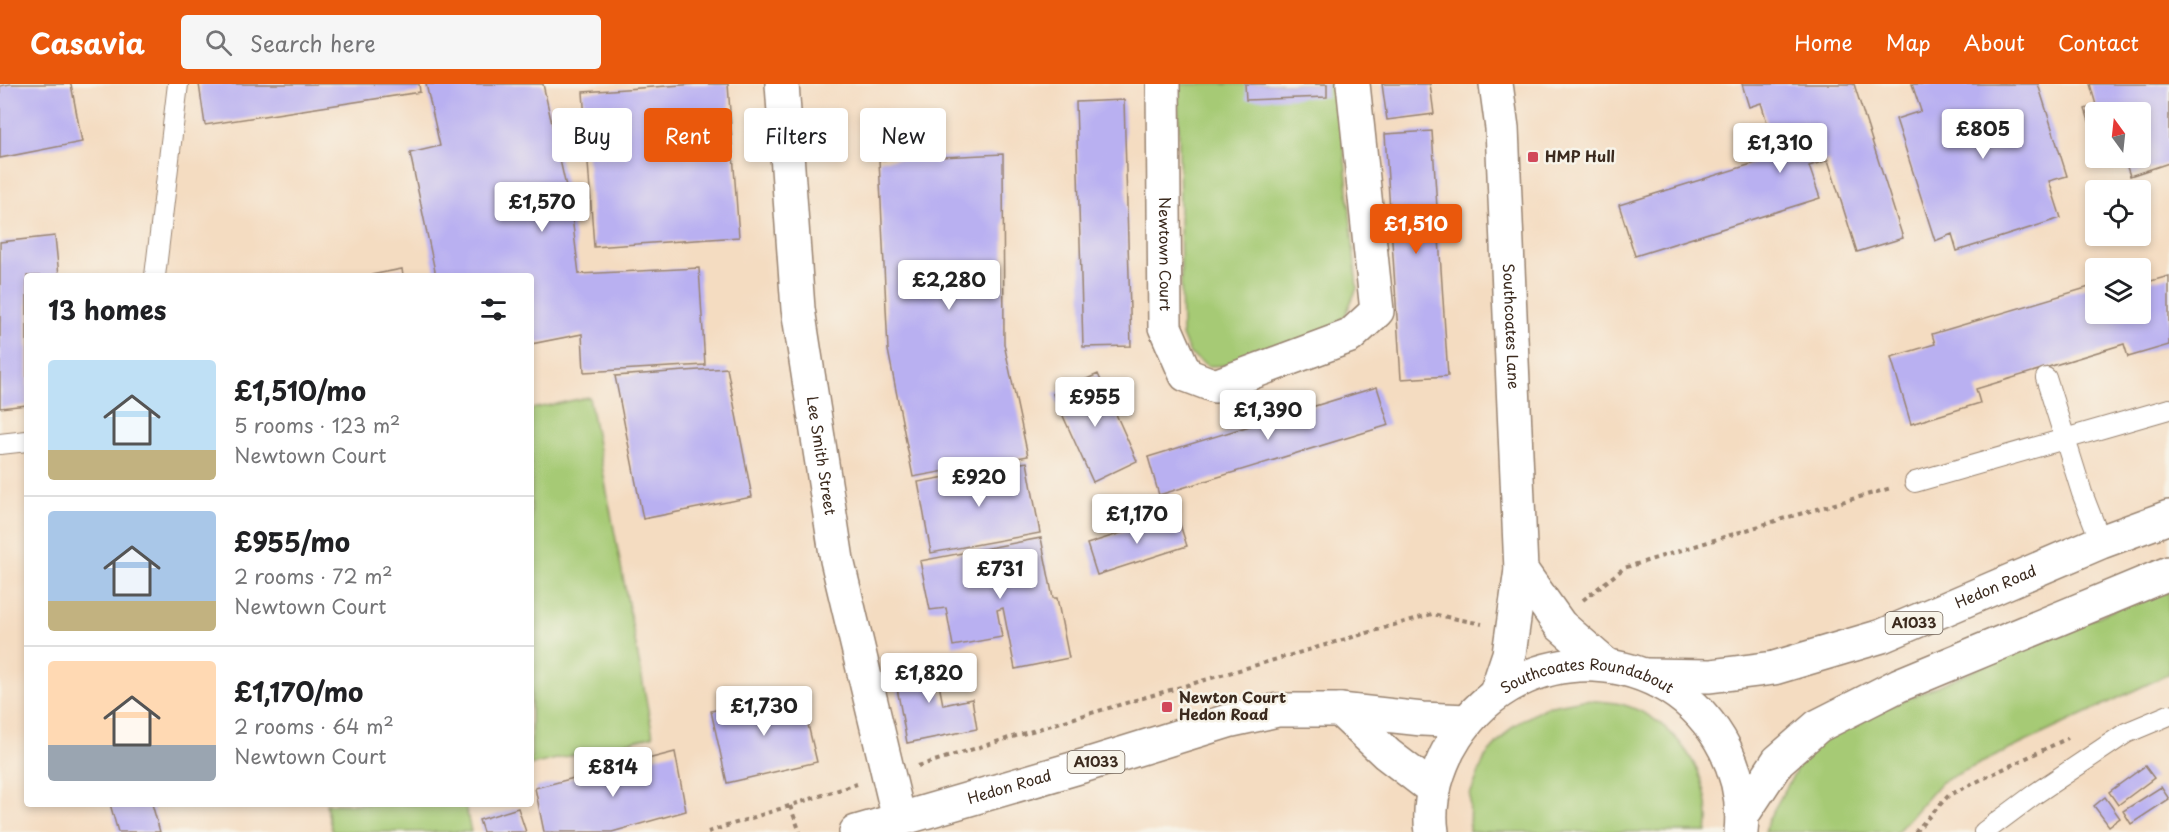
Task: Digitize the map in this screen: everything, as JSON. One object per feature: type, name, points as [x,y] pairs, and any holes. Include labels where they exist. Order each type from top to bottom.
[{"type":"main road","name":"Lee Smith Street","points":[[782,84],[798,309],[837,560],[899,819]]},
{"type":"main road","name":"Newtown Court","points":[[1163,84],[1165,327],[1186,375],[1215,386],[1350,336],[1377,311],[1353,84]]},
{"type":"main road","name":"Southcoates Lane","points":[[1496,84],[1502,128],[1521,570],[1509,654],[1496,693]]},
{"type":"main road","name":"Hedon Road","points":[[1645,675],[1710,676],[1774,668],[1882,636],[2101,542],[2169,517]]},
{"type":"main road","points":[[1521,570],[1560,625],[1606,665]]},
{"type":"main road","name":"A1033","points":[[1742,823],[1778,761],[1818,726],[1899,685],[2169,573]]},
{"type":"main road","name":"Southcoates Roundabout","points":[[1432,832],[1434,790],[1446,753],[1467,721],[1496,693],[1530,675],[1567,665],[1606,665],[1645,675],[1684,697],[1715,730],[1735,770],[1742,823]]},
{"type":"main road","name":"Hedon Road","points":[[856,832],[1228,721],[1278,710],[1340,710]]},
{"type":"main road","points":[[1340,710],[1387,754],[1434,790]]},
{"type":"main road","name":"A1033","points":[[1340,710],[1422,719],[1467,721]]},
{"type":"lane","points":[[155,273],[178,84]]},
{"type":"lane","points":[[2046,378],[2082,493],[2101,542]]},
{"type":"lane","points":[[1915,482],[2169,410]]},
{"type":"lane","points":[[0,444],[24,441]]},
{"type":"lane","points":[[1984,832],[2035,794],[2126,733],[2169,715]]},
{"type":"path","points":[[1560,625],[1588,595],[1624,568],[1782,519],[1915,482]]},
{"type":"path","points":[[708,832],[888,774],[1432,614],[1512,631]]},
{"type":"path","points":[[1915,832],[1949,795],[2075,735]]},
{"type":"path","points":[[790,806],[800,832]]},
{"type":"green space","points":[[1178,84],[1338,84],[1357,288],[1345,316],[1326,332],[1237,365],[1208,366],[1190,354],[1182,335]]},
{"type":"green space","points":[[589,397],[653,736],[534,764],[534,408]]},
{"type":"green space","points":[[2169,586],[2169,674],[1941,782],[1897,832],[1765,832],[1768,820],[1814,739]]},
{"type":"green space","points":[[1583,700],[1616,703],[1641,711],[1674,736],[1698,771],[1705,791],[1708,811],[1707,832],[1469,832],[1470,795],[1485,757],[1513,726],[1546,707]]},
{"type":"green space","points":[[327,807],[466,807],[471,832],[332,832]]},
{"type":"building","points":[[71,84],[82,142],[0,158],[0,86]]},
{"type":"building","points":[[199,84],[419,84],[420,92],[205,125]]},
{"type":"building","points":[[426,84],[543,84],[552,124],[552,162],[560,162],[571,209],[579,274],[699,268],[705,365],[584,372],[582,334],[534,343],[534,273],[435,273],[410,153],[440,146]]},
{"type":"building","points":[[728,84],[730,108],[644,108],[644,162],[732,162],[732,140],[739,237],[594,247],[588,162],[632,162],[632,108],[584,108],[583,92]]},
{"type":"building","points":[[1245,84],[1327,84],[1327,97],[1246,100]]},
{"type":"building","points":[[1382,84],[1430,84],[1434,114],[1387,120]]},
{"type":"building","points":[[1742,84],[1854,84],[1903,238],[1857,252],[1828,160],[1809,166],[1820,198],[1635,256],[1619,205],[1768,159],[1764,145],[1773,142],[1761,103],[1749,107]]},
{"type":"building","points":[[1912,84],[2038,84],[2067,176],[2049,181],[2061,218],[1957,251],[1952,234],[1935,241],[1896,119],[1921,111]]},
{"type":"building","points":[[2090,84],[2169,84],[2169,163],[2130,176],[2127,168],[2151,168],[2151,102],[2095,102]]},
{"type":"building","points":[[1124,100],[1131,346],[1083,347],[1076,102]]},
{"type":"building","points":[[1432,131],[1448,376],[1401,379],[1385,134]]},
{"type":"building","points":[[1003,154],[1004,344],[1028,456],[913,477],[888,350],[879,162],[946,162],[946,157]]},
{"type":"building","points":[[55,236],[59,273],[24,273],[24,405],[0,408],[0,242]]},
{"type":"building","points":[[402,269],[403,273],[381,273]]},
{"type":"building","points":[[2169,276],[2169,345],[2128,357],[2124,344],[1976,389],[1980,403],[1911,424],[1891,357],[1935,344],[1932,334],[2085,288],[2085,324],[2151,324],[2151,281]]},
{"type":"building","points":[[727,368],[752,497],[643,519],[615,376]]},
{"type":"building","points":[[1098,374],[1137,461],[1093,482],[1053,394]]},
{"type":"building","points":[[1377,387],[1389,425],[1159,495],[1148,457]]},
{"type":"building","points":[[1027,462],[1040,533],[931,553],[918,482]]},
{"type":"building","points":[[1177,515],[1187,546],[1097,575],[1087,544]]},
{"type":"building","points":[[1041,538],[1053,598],[1057,598],[1069,658],[1015,669],[1003,608],[997,610],[1002,637],[953,646],[946,608],[930,610],[920,561]]},
{"type":"building","points":[[934,658],[943,705],[972,699],[977,729],[907,743],[893,666]]},
{"type":"building","points":[[800,691],[817,762],[727,783],[711,711]]},
{"type":"building","points":[[675,752],[686,811],[612,832],[544,832],[535,788]]},
{"type":"building","points":[[2145,766],[2154,778],[2118,805],[2109,792]]},
{"type":"building","points":[[2161,787],[2169,799],[2131,824],[2123,811]]},
{"type":"building","points":[[2105,797],[2120,818],[2109,826],[2094,806]]},
{"type":"building","points":[[111,807],[153,807],[160,832],[118,832]]},
{"type":"building","points":[[518,808],[526,832],[483,832],[479,820]]},
{"type":"place","name":"HMP Hull","points":[[1533,157]]},
{"type":"place","name":"Newton Court Hedon Road","points":[[1167,707]]}]
